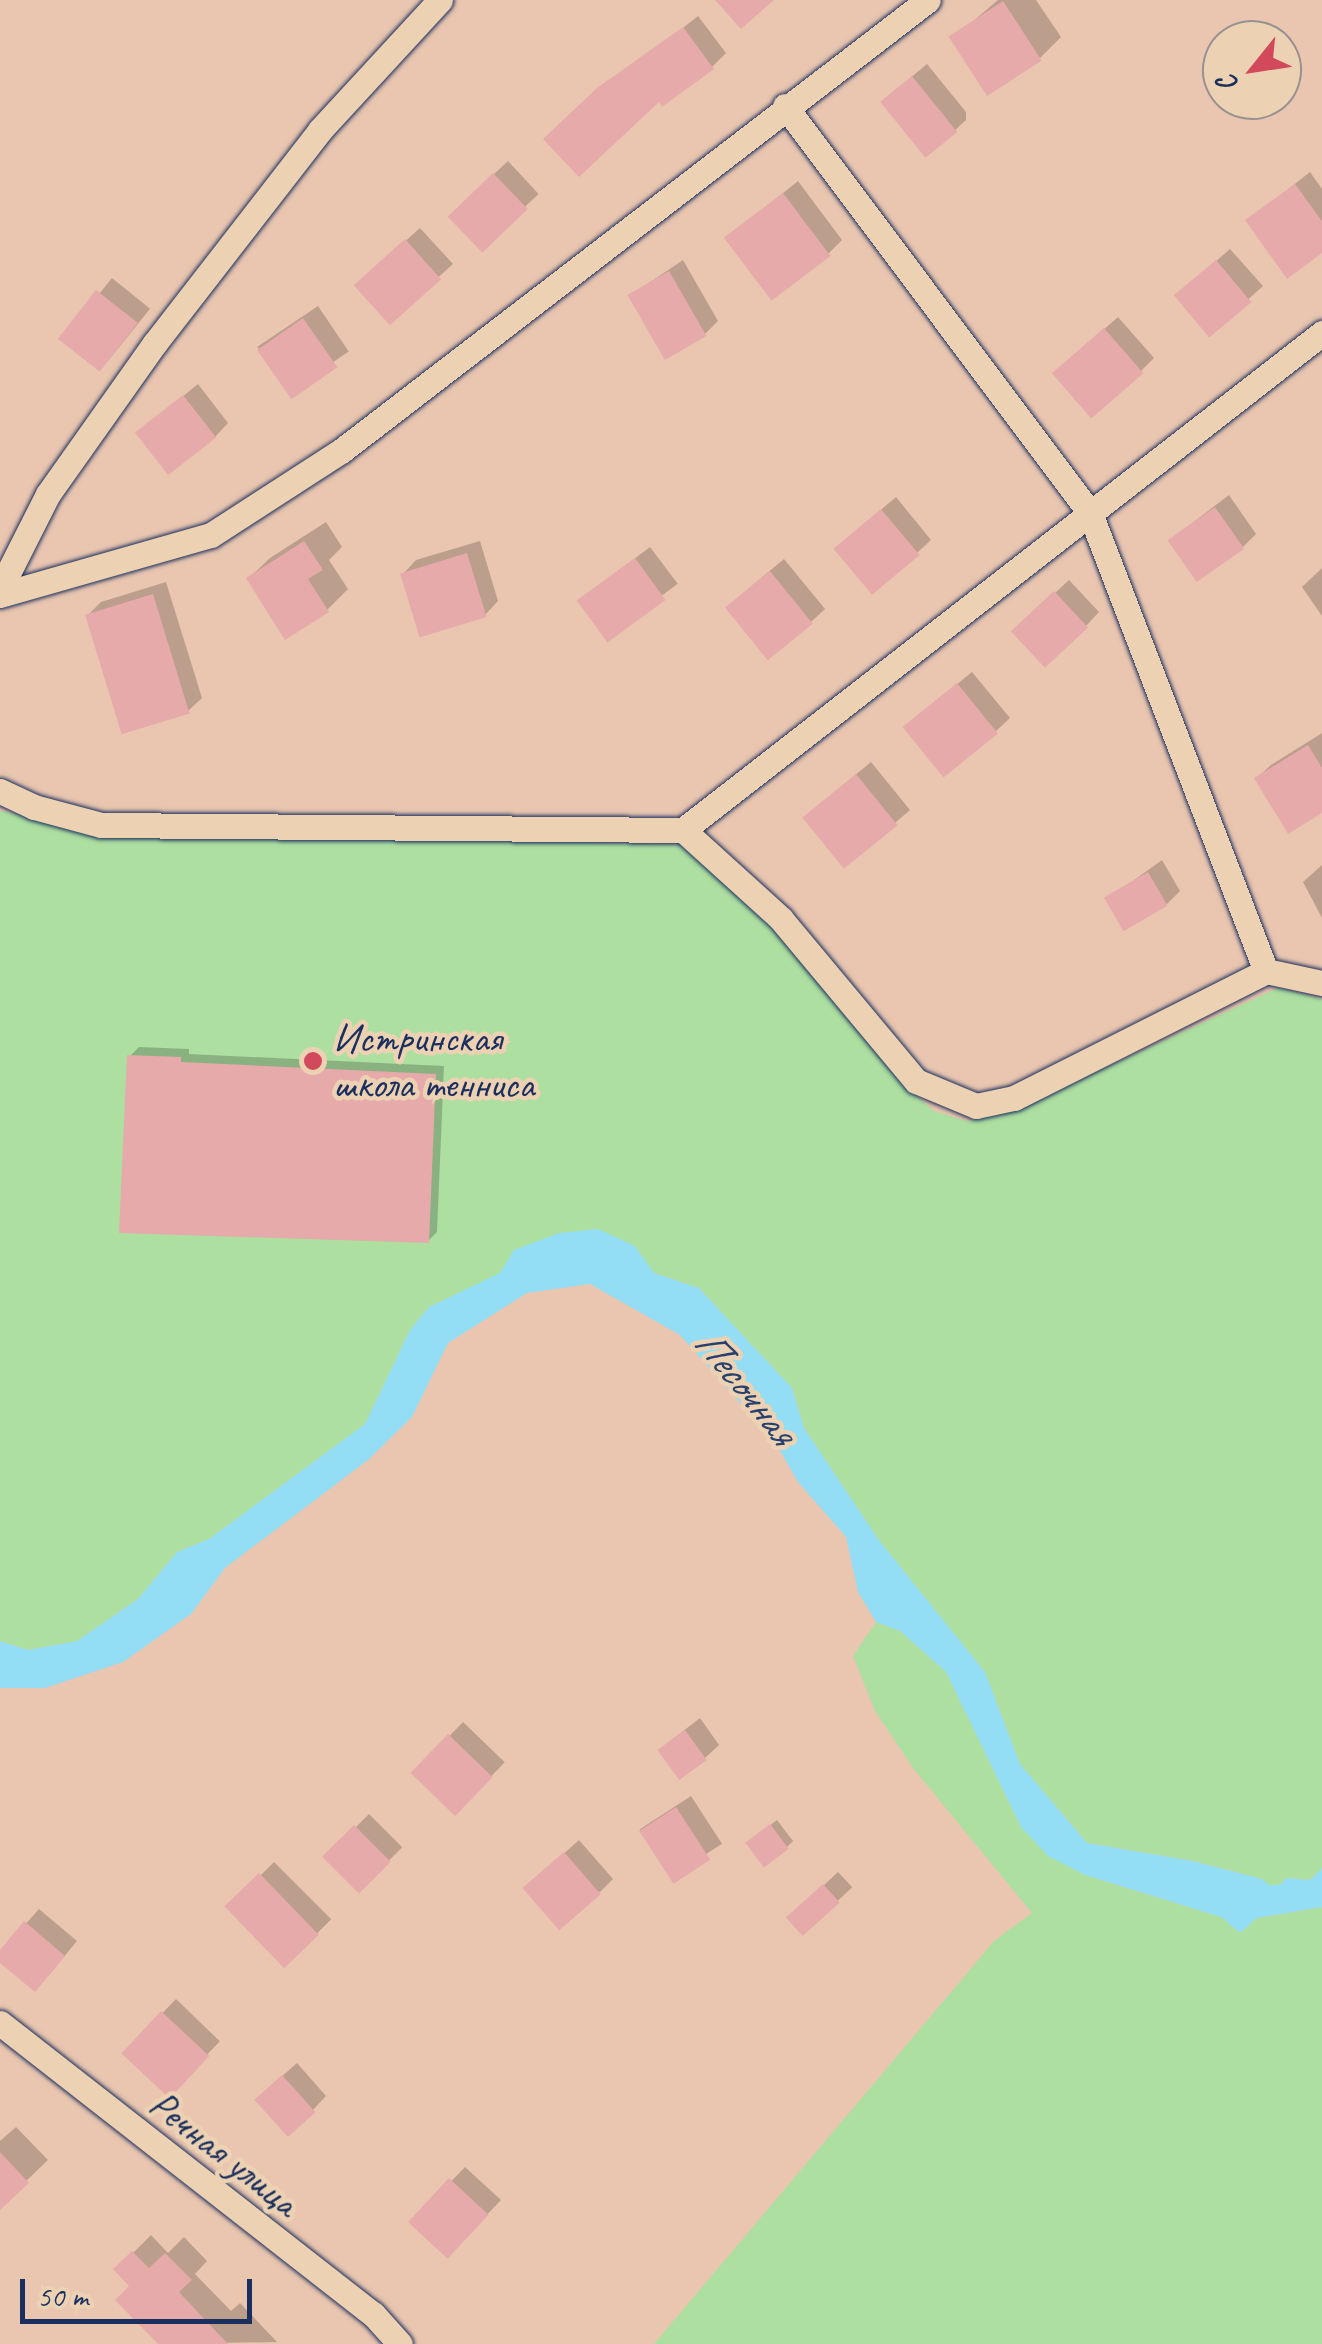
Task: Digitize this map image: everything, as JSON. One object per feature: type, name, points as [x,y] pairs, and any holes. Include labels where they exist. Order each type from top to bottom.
[{"type":"street","points":[[0,592],[48,494],[155,343],[320,130],[440,0]]},
{"type":"street","points":[[0,592],[211,535],[341,451],[928,0]]},
{"type":"street","points":[[786,106],[1090,514],[1266,972]]},
{"type":"street","points":[[0,792],[34,807],[101,825],[683,830],[1322,333]]},
{"type":"street","points":[[683,830],[781,920],[916,1081],[976,1106],[1014,1098],[1266,972],[1322,984]]},
{"type":"street","name":"Речная улица","points":[[0,2023],[373,2314],[400,2344]]},
{"type":"green space","points":[[0,811],[112,830],[687,845],[709,852],[904,1085],[934,1111],[967,1121],[1012,1111],[1278,988],[1322,999],[1322,1868],[1310,1880],[1286,1878],[1280,1885],[1268,1885],[1262,1879],[1193,1861],[1087,1843],[1020,1764],[985,1672],[878,1539],[804,1428],[792,1388],[699,1288],[654,1273],[635,1246],[501,1273],[429,1307],[410,1330],[365,1424],[209,1539],[177,1552],[138,1599],[77,1641],[28,1650],[0,1641]]},
{"type":"green space","points":[[876,1622],[900,1631],[946,1672],[1021,1827],[1085,1875],[1221,1917],[1240,1933],[1257,1918],[1322,1907],[1322,2344],[654,2344],[995,1940],[1032,1913],[913,1768],[875,1711],[853,1656]]},
{"type":"water","name":"Песочная","points":[[598,1229],[635,1246],[654,1273],[699,1288],[792,1388],[804,1428],[878,1539],[985,1672],[1020,1764],[1087,1843],[1193,1861],[1262,1879],[1269,1885],[1280,1885],[1286,1878],[1310,1880],[1322,1868],[1322,1907],[1257,1918],[1240,1933],[1221,1917],[1085,1875],[1048,1856],[1021,1827],[946,1672],[900,1631],[876,1622],[858,1592],[846,1537],[798,1482],[775,1442],[680,1335],[590,1284],[527,1293],[448,1343],[412,1417],[368,1460],[225,1568],[191,1614],[123,1662],[45,1688],[0,1688],[0,1641],[28,1650],[77,1641],[138,1599],[177,1552],[209,1539],[365,1424],[410,1330],[429,1307],[500,1273],[514,1250],[559,1233]]},
{"type":"building","points":[[715,0],[774,0],[741,29]]},
{"type":"building","points":[[1003,1],[1042,61],[987,96],[948,36]]},
{"type":"building","points":[[683,27],[714,69],[662,107],[659,102],[579,177],[543,139],[597,88]]},
{"type":"building","points":[[912,76],[957,132],[925,158],[880,102]]},
{"type":"building","points":[[493,173],[528,209],[482,253],[448,217]]},
{"type":"building","points":[[1295,184],[1322,221],[1322,253],[1287,279],[1245,220]]},
{"type":"building","points":[[783,193],[831,256],[771,301],[724,238]]},
{"type":"building","points":[[405,239],[441,279],[390,325],[354,285]]},
{"type":"building","points":[[1216,260],[1251,302],[1209,337],[1174,295]]},
{"type":"building","points":[[669,271],[706,336],[665,360],[627,295]]},
{"type":"building","points":[[96,290],[138,323],[100,371],[58,339]]},
{"type":"building","points":[[303,318],[337,367],[292,399],[257,350]]},
{"type":"building","points":[[1104,328],[1143,373],[1091,419],[1052,373]]},
{"type":"building","points":[[183,395],[216,438],[168,475],[135,433]]},
{"type":"building","points":[[1215,507],[1244,549],[1197,582],[1167,540]]},
{"type":"building","points":[[881,509],[920,555],[872,595],[834,549]]},
{"type":"building","points":[[304,541],[323,570],[308,579],[329,612],[285,640],[246,578]]},
{"type":"building","points":[[467,553],[487,617],[420,638],[400,573]]},
{"type":"building","points":[[635,558],[666,600],[607,642],[577,600]]},
{"type":"building","points":[[770,571],[813,624],[768,660],[725,608]]},
{"type":"building","points":[[1054,591],[1088,628],[1045,668],[1011,631]]},
{"type":"building","points":[[153,594],[190,714],[122,734],[85,615]]},
{"type":"building","points":[[957,683],[998,734],[944,778],[903,727]]},
{"type":"building","points":[[1308,745],[1322,768],[1322,813],[1288,834],[1254,778]]},
{"type":"building","points":[[856,774],[898,825],[844,869],[802,817]]},
{"type":"building","points":[[1148,872],[1168,906],[1123,931],[1104,898]]},
{"type":"building","points":[[127,1055],[181,1057],[181,1062],[436,1074],[429,1243],[119,1233]]},
{"type":"building","points":[[685,1730],[707,1760],[679,1780],[657,1750]]},
{"type":"building","points":[[448,1734],[493,1777],[455,1816],[410,1773]]},
{"type":"building","points":[[676,1807],[710,1860],[673,1884],[639,1831]]},
{"type":"building","points":[[770,1824],[789,1849],[764,1867],[745,1843]]},
{"type":"building","points":[[354,1825],[391,1862],[359,1894],[322,1857]]},
{"type":"building","points":[[564,1852],[601,1894],[559,1930],[522,1888]]},
{"type":"building","points":[[259,1873],[319,1935],[284,1968],[224,1906]]},
{"type":"building","points":[[823,1884],[840,1903],[803,1936],[786,1917]]},
{"type":"building","points":[[24,1921],[65,1956],[35,1992],[0,1963],[0,1950]]},
{"type":"building","points":[[161,2011],[209,2056],[170,2098],[121,2053]]},
{"type":"building","points":[[282,2075],[315,2112],[288,2137],[255,2100]]},
{"type":"building","points":[[0,2152],[29,2183],[0,2210]]},
{"type":"building","points":[[449,2178],[488,2215],[448,2259],[408,2222]]},
{"type":"building","points":[[132,2251],[149,2268],[165,2253],[192,2280],[179,2292],[228,2344],[158,2344],[115,2300],[129,2286],[113,2269]]},
{"type":"place","name":"Истринская школа тенниса","points":[[313,1061]]}]
